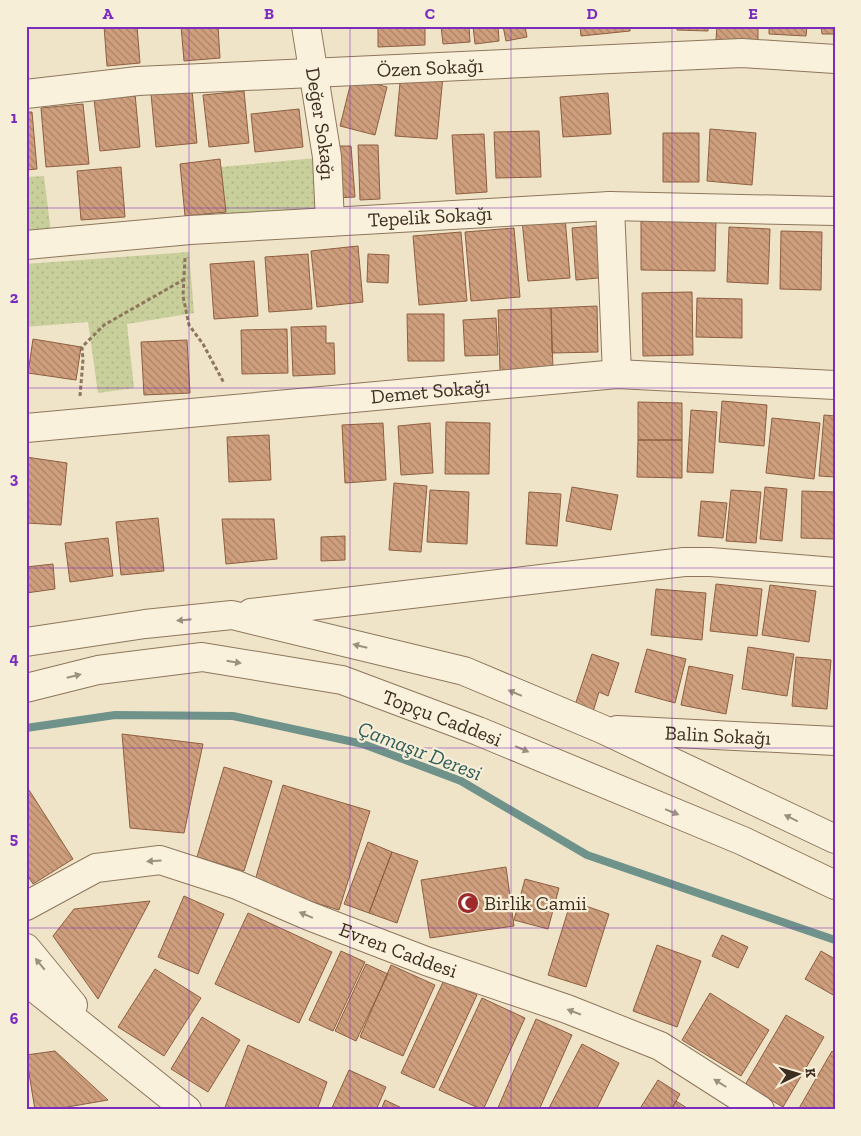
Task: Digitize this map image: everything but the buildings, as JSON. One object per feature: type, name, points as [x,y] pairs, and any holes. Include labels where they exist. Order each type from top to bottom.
[{"type":"street","name":"Değer Sokağı","points":[[306,26],[327,157],[330,222]]},
{"type":"street","name":"Özen Sokağı","points":[[26,94],[138,81],[742,53],[835,59]]},
{"type":"street","name":"Tepelik Sokağı","points":[[26,245],[190,230],[610,206],[835,211]]},
{"type":"street","points":[[610,206],[618,374]]},
{"type":"street","name":"Demet Sokağı","points":[[26,428],[618,374],[835,385]]},
{"type":"street","points":[[26,642],[145,624],[684,562],[710,562],[835,572]]},
{"type":"street","points":[[232,615],[464,671],[602,729],[835,839]]},
{"type":"street","name":"Topçu Caddesi","points":[[26,688],[98,670],[202,657],[342,680],[478,730],[743,841],[835,885]]},
{"type":"street","name":"Balin Sokağı","points":[[602,729],[835,741]]},
{"type":"street","name":"Evren Caddesi","points":[[26,906],[96,868],[160,860],[237,885],[309,916],[426,961],[567,1009],[660,1046],[760,1110]]},
{"type":"street","points":[[26,948],[104,1043]]},
{"type":"street","points":[[26,982],[187,1110]]},
{"type":"path","points":[[190,230],[183,280],[183,296],[189,325],[203,344],[223,382],[245,408]]},
{"type":"path","points":[[70,424],[81,392],[82,347],[104,325],[183,280]]},
{"type":"green space","points":[[327,157],[330,222],[221,228],[220,167]]},
{"type":"green space","points":[[44,176],[51,233],[26,236],[26,177]]},
{"type":"green space","points":[[189,252],[194,313],[127,324],[134,388],[98,393],[88,322],[26,327],[26,264]]},
{"type":"waterway","name":"Çamaşır Deresi","points":[[26,728],[115,715],[233,716],[363,744],[461,781],[587,855],[835,940]]},
{"type":"place","name":"Birlik Camii","points":[[468,903]]}]
